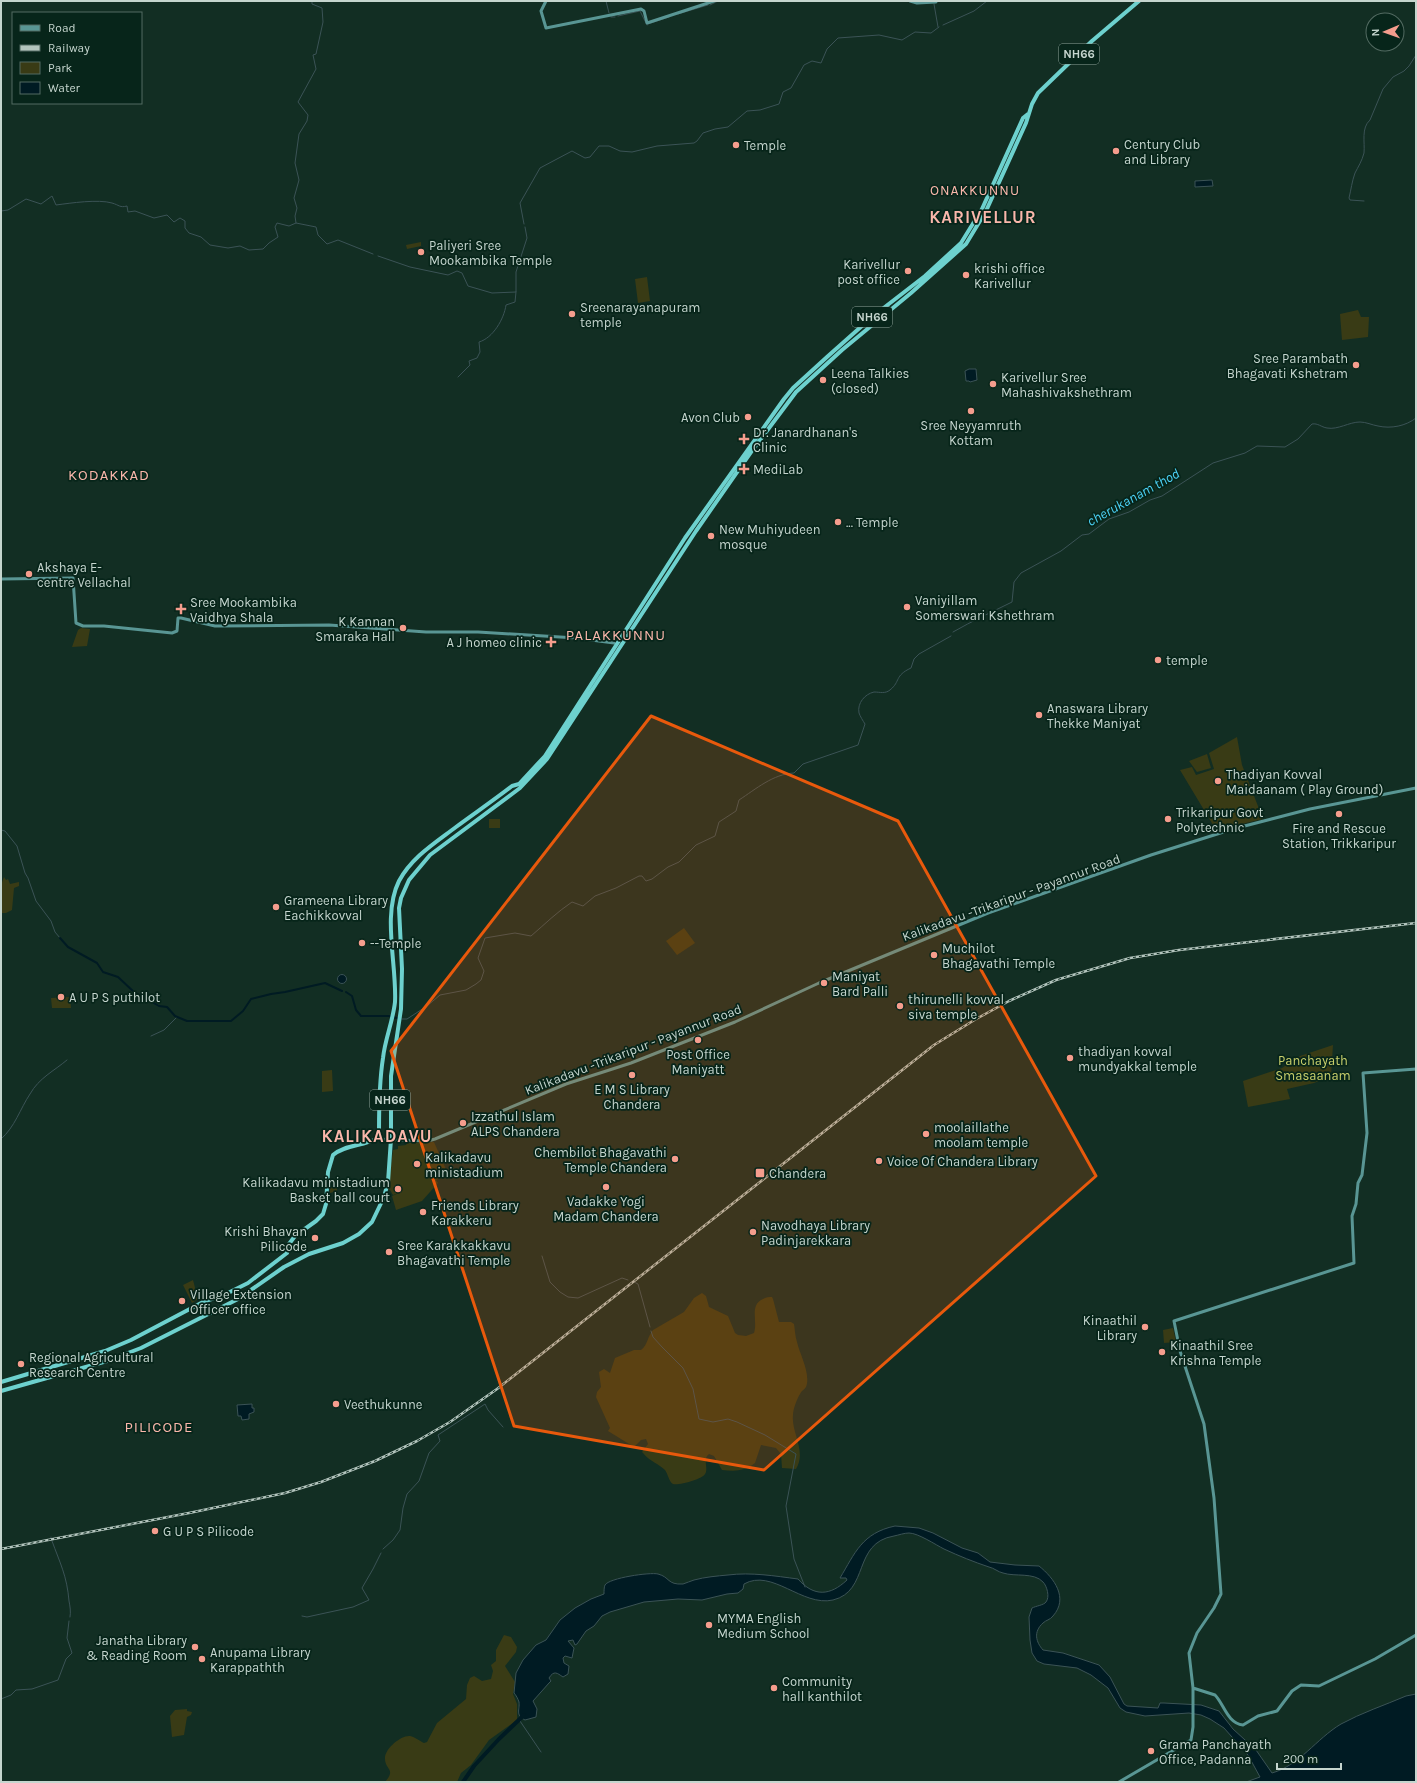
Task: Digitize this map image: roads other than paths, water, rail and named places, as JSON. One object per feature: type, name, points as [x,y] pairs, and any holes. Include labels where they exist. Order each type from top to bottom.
[{"type":"highway","name":"NH66","points":[[772,420],[802,386],[956,255],[969,240],[1026,123],[1028,114],[1038,94],[1045,85],[1097,36],[1139,1]]},
{"type":"highway","name":"NH66","points":[[1,1391],[69,1373],[122,1356],[238,1299],[284,1267],[310,1254],[343,1243],[359,1234],[372,1222],[384,1197],[388,1182],[391,1139],[391,1076],[401,1003],[402,969],[399,908],[405,888],[413,873],[430,855],[508,798],[530,778],[553,750],[622,640],[793,388],[860,328],[925,276],[952,252],[979,219]]},
{"type":"highway","name":"NH66","points":[[376,1139],[379,1131],[380,1082],[383,1057],[394,1004],[396,985],[391,921],[393,905],[399,882],[409,867],[427,848],[512,786],[519,784],[535,767],[616,650]]},
{"type":"highway","points":[[1,1382],[105,1351],[131,1340],[205,1301],[222,1296],[248,1283],[286,1253],[289,1244],[295,1236],[323,1214],[326,1204],[328,1172],[332,1155],[341,1150],[376,1139]]},
{"type":"main road","points":[[546,1],[541,11],[546,28],[641,10],[644,11],[647,23],[714,1]]},
{"type":"main road","points":[[910,1],[917,3],[936,2]]},
{"type":"main road","points":[[1,579],[73,578],[76,623],[82,626],[104,626],[172,633],[177,632],[178,618],[181,618],[215,626],[329,626],[432,632],[478,632],[576,638],[614,643]]},
{"type":"main road","name":"Kalikadavu -Trikaripur - Payannur Road","points":[[376,1139],[435,1139],[566,1084],[631,1063],[735,1022],[819,983],[950,928],[1156,854],[1254,823],[1310,809],[1416,788]]},
{"type":"main road","points":[[1119,1782],[1189,1742],[1192,1737],[1193,1688],[1189,1654],[1197,1633],[1214,1608],[1221,1594],[1214,1498],[1204,1424],[1180,1351],[1174,1321],[1354,1262],[1352,1216],[1356,1204],[1358,1183],[1362,1175],[1367,1133],[1363,1074],[1416,1069]]},
{"type":"main road","points":[[1193,1688],[1215,1695],[1233,1721],[1243,1725],[1258,1716],[1277,1711],[1292,1691],[1301,1685],[1319,1686],[1375,1659],[1416,1636]]},
{"type":"water","points":[[1212,180],[1213,186],[1195,187],[1195,181]]},
{"type":"water","points":[[969,369],[976,369],[977,380],[970,382],[966,381],[965,371]]},
{"type":"water","points":[[340,975],[344,975],[346,979],[344,983],[340,983],[338,981],[338,977]]},
{"type":"water","points":[[252,1404],[254,1412],[249,1414],[249,1419],[242,1420],[241,1416],[238,1416],[237,1405]]},
{"type":"water","points":[[895,1526],[919,1528],[933,1533],[962,1548],[978,1553],[990,1562],[1039,1566],[1050,1576],[1060,1595],[1058,1609],[1052,1617],[1040,1626],[1037,1633],[1037,1640],[1043,1650],[1063,1653],[1099,1665],[1110,1677],[1124,1704],[1127,1706],[1158,1708],[1160,1703],[1201,1705],[1219,1711],[1233,1729],[1256,1750],[1272,1773],[1300,1758],[1341,1724],[1406,1696],[1416,1694],[1416,1782],[1246,1782],[1260,1777],[1248,1755],[1224,1728],[1210,1719],[1201,1715],[1189,1713],[1145,1716],[1126,1712],[1120,1708],[1108,1688],[1091,1675],[1077,1668],[1044,1664],[1037,1661],[1032,1653],[1029,1617],[1032,1608],[1044,1604],[1048,1595],[1047,1589],[1043,1582],[1039,1579],[1030,1576],[1001,1572],[950,1552],[917,1535],[909,1533],[881,1540],[872,1548],[866,1557],[852,1587],[845,1595],[833,1600],[821,1601],[799,1594],[776,1584],[755,1580],[744,1584],[743,1589],[738,1593],[702,1600],[678,1599],[644,1602],[610,1612],[602,1616],[594,1626],[586,1631],[577,1644],[575,1645],[573,1640],[568,1641],[574,1648],[572,1658],[565,1656],[563,1658],[564,1663],[569,1666],[568,1674],[563,1677],[556,1673],[551,1675],[549,1678],[551,1681],[533,1701],[537,1709],[536,1717],[525,1720],[520,1716],[519,1702],[514,1693],[516,1673],[523,1660],[536,1645],[546,1640],[560,1620],[575,1608],[604,1594],[605,1585],[608,1582],[630,1576],[658,1574],[662,1575],[671,1582],[683,1584],[694,1580],[711,1577],[754,1574],[798,1579],[810,1589],[822,1592],[828,1591],[841,1585],[847,1580],[846,1578],[840,1578],[855,1552],[867,1539],[884,1529]]},
{"type":"waterway","points":[[296,223],[295,216],[297,208],[294,198],[299,180],[295,163],[299,134],[307,121],[308,115],[298,102],[316,69],[313,55],[316,54],[323,22],[322,8],[312,4],[312,1]]},
{"type":"waterway","points":[[606,1],[609,13]]},
{"type":"waterway","points":[[710,5],[718,1]]},
{"type":"waterway","points":[[943,25],[974,11],[987,1]]},
{"type":"waterway","points":[[934,4],[938,27]]},
{"type":"waterway","points":[[678,14],[708,5]]},
{"type":"waterway","points":[[618,16],[640,11],[647,25]]},
{"type":"waterway","points":[[648,24],[669,17]]},
{"type":"waterway","points":[[524,224],[520,203],[540,168],[572,151],[585,158],[590,157],[599,146],[609,146],[620,151],[632,152],[657,146],[694,143],[703,133],[728,127],[747,111],[760,110],[779,104],[783,92],[791,88],[804,65],[812,61],[821,63],[827,49],[838,38],[879,35],[902,40],[915,32],[931,33],[939,27]]},
{"type":"waterway","points":[[1364,201],[1350,200],[1349,198],[1354,176],[1364,153],[1365,127],[1370,120],[1383,89],[1393,77],[1404,71],[1409,66],[1416,55]]},
{"type":"waterway","points":[[1,211],[8,210],[26,199],[41,204],[52,196],[56,205],[99,201],[106,202],[125,207],[127,206],[128,212],[135,211],[154,218],[167,215],[174,222],[180,218],[185,221],[185,228],[189,233],[201,237],[210,245],[228,248],[240,246],[249,250],[263,249],[278,237],[275,227],[277,223],[289,226],[296,223],[316,227],[318,235],[327,244],[338,240],[373,254]]},
{"type":"waterway","points":[[378,256],[410,267],[448,275],[457,271],[462,273],[468,286],[492,293],[516,292],[516,272],[527,238],[525,227]]},
{"type":"waterway","points":[[458,377],[470,365],[469,361],[477,358],[480,352],[479,342],[489,336],[497,327],[503,316],[506,305],[515,302],[516,292]]},
{"type":"waterway","name":"cherukanam thod","points":[[953,632],[1012,602],[1014,582],[1021,573],[1061,551],[1082,535],[1089,534],[1109,519],[1129,512],[1150,500],[1162,496],[1213,463],[1245,453],[1257,446],[1285,447],[1298,439],[1312,424],[1325,428],[1331,428],[1364,422],[1376,426],[1393,427],[1403,425],[1416,418]]},
{"type":"waterway","name":"cherukanam thod","points":[[402,1019],[407,1019],[427,1006],[440,995],[466,990],[481,980],[484,971],[478,958],[485,938],[515,933],[531,936],[572,902],[583,906],[595,896],[616,888],[639,876],[642,876],[646,881],[652,879],[668,867],[679,862],[696,845],[715,836],[719,822],[736,811],[739,800],[758,787],[779,776],[794,773],[803,764],[858,745],[865,724],[859,713],[860,702],[871,693],[890,690],[896,684],[900,676],[911,668],[914,659],[919,654],[951,636]]},
{"type":"waterway","points":[[1,830],[5,831],[17,846],[25,873],[36,901],[51,921],[55,932],[60,938]]},
{"type":"waterway","points":[[60,938],[68,947],[97,963],[103,972],[118,977],[134,992],[159,1006],[167,1007],[175,1016],[187,1021],[231,1021],[243,1011],[251,999],[325,983],[342,991]]},
{"type":"waterway","points":[[346,992],[352,996],[356,1010],[361,1016],[389,1016],[397,1018]]},
{"type":"waterway","points":[[151,1036],[164,1030],[177,1017]]},
{"type":"waterway","points":[[1,1139],[14,1123],[26,1100],[38,1083],[67,1060]]},
{"type":"waterway","points":[[542,1256],[550,1282],[560,1292],[568,1297],[578,1298],[622,1278],[628,1280]]},
{"type":"waterway","points":[[634,1282],[638,1284],[650,1327]]},
{"type":"waterway","points":[[651,1331],[653,1337],[683,1368],[693,1389],[699,1419],[713,1422],[728,1419],[737,1422],[765,1435],[796,1454],[786,1506],[794,1559],[805,1587]]},
{"type":"waterway","points":[[383,1549],[393,1540],[400,1530],[403,1508],[407,1494],[419,1481],[429,1453],[440,1441],[438,1435],[485,1404],[488,1410],[503,1427]]},
{"type":"waterway","points":[[52,1541],[67,1584],[70,1617]]},
{"type":"waterway","points":[[302,1616],[307,1617],[353,1607],[369,1600],[362,1588],[381,1553]]},
{"type":"waterway","points":[[1,1699],[11,1695],[16,1690],[32,1689],[58,1680],[66,1659],[72,1653],[67,1638],[69,1621]]},
{"type":"waterway","points":[[463,1782],[474,1766],[524,1715]]},
{"type":"waterway","points":[[520,1721],[541,1752]]},
{"type":"railway","points":[[1,1549],[285,1493],[321,1482],[375,1461],[417,1441],[450,1422],[497,1389],[934,1045],[1009,1001],[1056,980],[1130,958],[1179,950],[1416,923]]},
{"type":"place","name":"Temple","points":[[736,145]]},
{"type":"place","name":"Century Club and Library","points":[[1116,151]]},
{"type":"place","name":"Paliyeri Sree Mookambika Temple","points":[[421,252]]},
{"type":"place","name":"Karivellur post office","points":[[908,271]]},
{"type":"place","name":"krishi office Karivellur","points":[[966,275]]},
{"type":"place","name":"Sreenarayanapuram temple","points":[[572,314]]},
{"type":"place","name":"Sree Parambath Bhagavati Kshetram","points":[[1356,365]]},
{"type":"place","name":"Leena Talkies (closed)","points":[[823,380]]},
{"type":"place","name":"Karivellur Sree Mahashivakshethram","points":[[993,384]]},
{"type":"place","name":"Sree Neyyamruth Kottam","points":[[971,411]]},
{"type":"place","name":"Avon Club","points":[[748,417]]},
{"type":"place","name":"Dr. Janardhanan's Clinic","points":[[744,439]]},
{"type":"place","name":"MediLab","points":[[744,469]]},
{"type":"place","name":"... Temple","points":[[838,522]]},
{"type":"place","name":"New Muhiyudeen mosque","points":[[711,536]]},
{"type":"place","name":"Akshaya E- centre Vellachal","points":[[29,574]]},
{"type":"place","name":"Vaniyillam Somerswari Kshethram","points":[[907,607]]},
{"type":"place","name":"Sree Mookambika Vaidhya Shala","points":[[181,609]]},
{"type":"place","name":"K Kannan Smaraka Hall","points":[[403,628]]},
{"type":"place","name":"A J homeo clinic","points":[[551,642]]},
{"type":"place","name":"temple","points":[[1158,660]]},
{"type":"place","name":"Anaswara Library Thekke Maniyat","points":[[1039,715]]},
{"type":"place","name":"Thadiyan Kovval Maidaanam ( Play Ground)","points":[[1218,781]]},
{"type":"place","name":"Fire and Rescue Station, Trikkaripur","points":[[1339,814]]},
{"type":"place","name":"Trikaripur Govt Polytechnic","points":[[1168,819]]},
{"type":"place","name":"Grameena Library Eachikkovval","points":[[276,907]]},
{"type":"place","name":"--Temple","points":[[362,943]]},
{"type":"place","name":"Muchilot Bhagavathi Temple","points":[[934,955]]},
{"type":"place","name":"Maniyat Bard Palli","points":[[824,983]]},
{"type":"place","name":"A U P S puthilot","points":[[61,997]]},
{"type":"place","name":"thirunelli kovval siva temple","points":[[900,1006]]},
{"type":"place","name":"Post Office Maniyatt","points":[[698,1040]]},
{"type":"place","name":"thadiyan kovval mundyakkal temple","points":[[1070,1058]]},
{"type":"place","name":"E M S Library Chandera","points":[[632,1075]]},
{"type":"place","name":"Izzathul Islam ALPS Chandera","points":[[463,1123]]},
{"type":"place","name":"moolaillathe moolam temple","points":[[926,1134]]},
{"type":"place","name":"Chembilot Bhagavathi Temple Chandera","points":[[675,1159]]},
{"type":"place","name":"Voice Of Chandera Library","points":[[879,1161]]},
{"type":"place","name":"Kalikadavu ministadium","points":[[417,1164]]},
{"type":"place","name":"Chandera","points":[[760,1173]]},
{"type":"place","name":"Vadakke Yogi Madam Chandera","points":[[606,1187]]},
{"type":"place","name":"Kalikadavu ministadium Basket ball court","points":[[398,1189]]},
{"type":"place","name":"Friends Library Karakkeru","points":[[423,1212]]},
{"type":"place","name":"Navodhaya Library Padinjarekkara","points":[[753,1232]]},
{"type":"place","name":"Krishi Bhavan Pilicode","points":[[315,1238]]},
{"type":"place","name":"Sree Karakkakkavu Bhagavathi Temple","points":[[389,1252]]},
{"type":"place","name":"Village Extension Officer office","points":[[182,1301]]},
{"type":"place","name":"Kinaathil Library","points":[[1145,1327]]},
{"type":"place","name":"Kinaathil Sree Krishna Temple","points":[[1162,1352]]},
{"type":"place","name":"Regional Agricultural Research Centre","points":[[21,1364]]},
{"type":"place","name":"Veethukunne","points":[[336,1404]]},
{"type":"place","name":"G U P S Pilicode","points":[[155,1531]]},
{"type":"place","name":"MYMA English Medium School","points":[[709,1625]]},
{"type":"place","name":"Janatha Library & Reading Room","points":[[195,1647]]},
{"type":"place","name":"Anupama Library Karappathth","points":[[202,1659]]},
{"type":"place","name":"Community hall kanthilot","points":[[774,1688]]},
{"type":"place","name":"Grama Panchayath Office, Padanna","points":[[1151,1751]]},
{"type":"district","name":"ONAKKUNNU","points":[[975,190]]},
{"type":"district","name":"KARIVELLUR","points":[[983,217]]},
{"type":"district","name":"KODAKKAD","points":[[109,475]]},
{"type":"district","name":"PALAKKUNNU","points":[[616,635]]},
{"type":"district","name":"KALIKADAVU","points":[[377,1136]]},
{"type":"district","name":"PILICODE","points":[[159,1427]]},
{"type":"park label","name":"Panchayath Smasaanam","points":[[1313,1068]]}]
